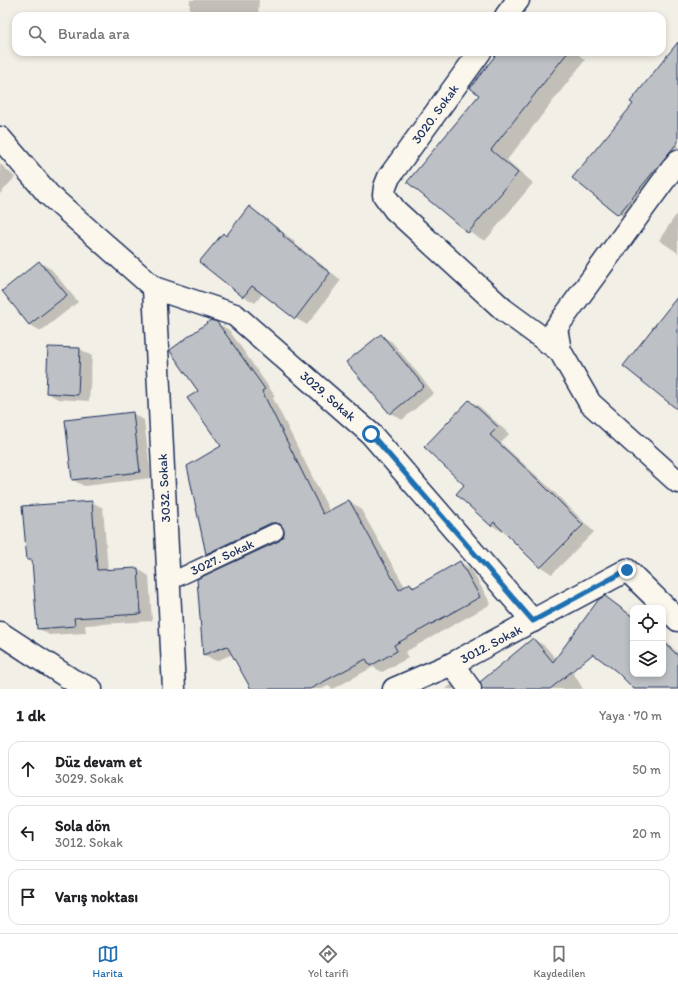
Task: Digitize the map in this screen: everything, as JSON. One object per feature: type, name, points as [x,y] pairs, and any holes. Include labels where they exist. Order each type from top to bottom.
[{"type":"street","points":[[509,12],[518,0]]},
{"type":"street","name":"3020. Sokak","points":[[477,56],[389,177],[384,195],[395,210],[504,310],[560,351]]},
{"type":"street","points":[[0,138],[48,194],[154,288]]},
{"type":"street","points":[[678,161],[556,328],[560,351],[590,402],[678,482]]},
{"type":"street","name":"3032. Sokak","points":[[154,288],[174,689]]},
{"type":"street","name":"3029. Sokak","points":[[154,288],[235,315],[354,418],[371,434],[533,621]]},
{"type":"street","name":"3012. Sokak","points":[[394,689],[452,664],[627,570],[678,620]]},
{"type":"street","points":[[0,633],[72,680],[91,689]]},
{"type":"street","points":[[452,664],[470,689]]},
{"type":"lane","name":"3027. Sokak","points":[[169,582],[275,532]]},
{"type":"building","points":[[678,42],[678,142],[618,215],[572,178],[633,104],[630,102]]},
{"type":"building","points":[[495,56],[565,56],[491,150],[518,173],[468,233],[407,182],[479,95],[470,88]]},
{"type":"building","points":[[249,206],[284,234],[283,236],[330,273],[295,319],[252,286],[243,297],[199,262],[223,233],[226,236]]},
{"type":"building","points":[[39,261],[67,295],[29,325],[2,291]]},
{"type":"building","points":[[678,296],[678,410],[623,366]]},
{"type":"building","points":[[211,320],[217,322],[265,389],[262,391],[323,514],[349,500],[399,590],[410,583],[413,588],[460,561],[480,597],[394,645],[397,651],[370,666],[366,659],[310,689],[251,689],[227,646],[203,655],[197,579],[279,541],[283,537],[284,532],[280,524],[271,523],[206,554],[187,466],[221,446],[187,398],[198,391],[170,350]]},
{"type":"building","points":[[381,334],[424,386],[390,414],[346,362]]},
{"type":"building","points":[[48,347],[80,348],[78,395],[46,393]]},
{"type":"building","points":[[469,400],[498,427],[490,435],[583,525],[540,568],[494,522],[491,526],[456,494],[464,485],[424,447]]},
{"type":"building","points":[[133,412],[140,472],[72,480],[65,420]]},
{"type":"building","points":[[92,501],[97,570],[138,568],[141,614],[74,618],[75,626],[37,629],[32,560],[27,560],[22,506]]},
{"type":"building","points":[[605,596],[630,615],[630,677],[666,677],[666,644],[678,656],[678,689],[634,689],[616,671],[593,654],[550,689],[482,689],[480,682],[533,638],[553,662],[599,599]]},
{"type":"route","points":[[371,434],[533,621],[627,570]]}]
